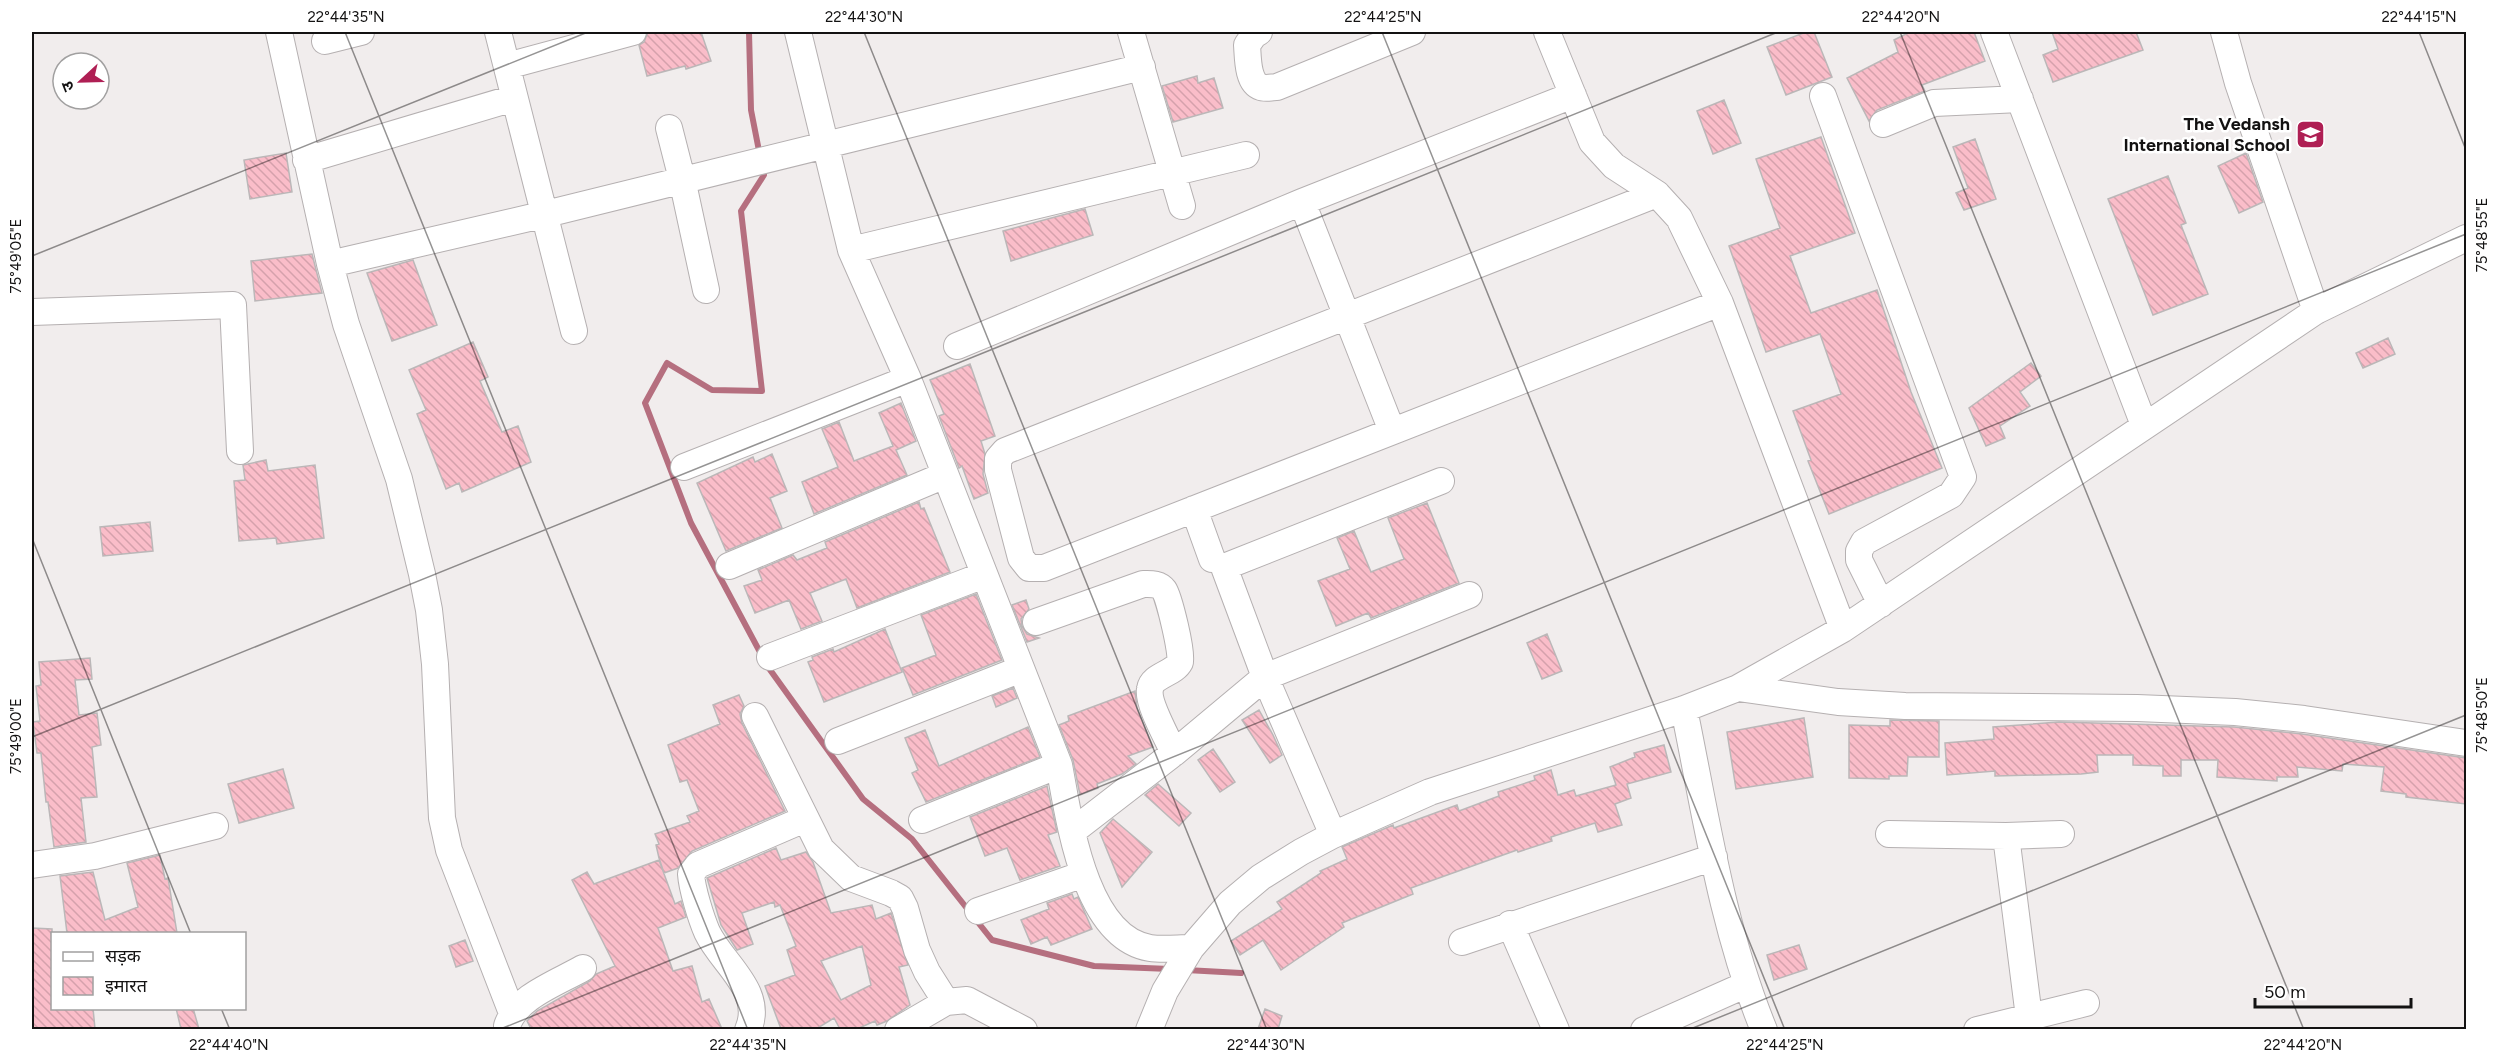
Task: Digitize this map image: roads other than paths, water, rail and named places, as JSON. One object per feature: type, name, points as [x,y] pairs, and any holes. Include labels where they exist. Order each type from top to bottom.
[{"type":"street","points":[[279,32],[330,264],[346,324],[399,479],[422,574],[429,610],[442,818],[449,850],[509,1021]]},
{"type":"street","points":[[325,41],[361,32]]},
{"type":"street","points":[[498,32],[574,331]]},
{"type":"street","points":[[507,66],[633,32]]},
{"type":"street","points":[[1131,32],[1182,206]]},
{"type":"street","points":[[1259,32],[1254,34],[1246,45],[1249,69],[1255,82],[1261,87],[1277,87],[1412,32]]},
{"type":"street","points":[[1547,32],[1592,142],[1614,166],[1657,195],[1679,218],[1720,303],[1843,629]]},
{"type":"street","points":[[1994,32],[2144,425]]},
{"type":"street","points":[[2224,32],[2238,83],[2316,311]]},
{"type":"street","points":[[804,33],[826,145],[851,250],[908,379],[1059,765],[1084,874],[1098,910],[1119,934],[1149,948],[1187,954]]},
{"type":"street","points":[[330,264],[546,214],[1142,67]]},
{"type":"street","points":[[957,346],[1302,202],[1573,95]]},
{"type":"street","points":[[1823,96],[1963,477],[1951,495],[1864,542],[1859,551],[1859,560],[1881,604]]},
{"type":"street","points":[[306,160],[514,99]]},
{"type":"street","points":[[1883,124],[1934,103],[2020,99]]},
{"type":"street","points":[[669,128],[706,290]]},
{"type":"street","points":[[851,250],[1246,155]]},
{"type":"street","points":[[1657,195],[1005,451],[998,459],[998,470],[1021,558],[1029,568],[1044,568],[1720,303]]},
{"type":"street","points":[[1302,202],[1392,431]]},
{"type":"street","points":[[1149,1029],[1165,991],[1187,954],[1230,903],[1261,877],[1333,835],[1430,792],[1684,709],[1738,688],[1843,629],[2316,311],[2466,238]]},
{"type":"street","points":[[32,312],[233,305],[240,451]]},
{"type":"street","points":[[684,467],[908,379]]},
{"type":"street","points":[[729,566],[945,475]]},
{"type":"street","points":[[1333,835],[1265,676],[1224,567],[1441,481]]},
{"type":"street","points":[[1194,509],[1212,559]]},
{"type":"street","points":[[770,657],[984,575]]},
{"type":"street","points":[[1036,622],[1143,584],[1156,584],[1165,590],[1181,648],[1181,660],[1174,670],[1152,683],[1149,690],[1152,703],[1174,753]]},
{"type":"street","points":[[1073,831],[1174,753],[1265,676],[1469,595]]},
{"type":"street","points":[[838,741],[1021,669]]},
{"type":"street","points":[[1738,688],[1838,702],[1905,706],[2137,708],[2235,712],[2304,719],[2466,743]]},
{"type":"street","points":[[1684,709],[1714,857],[1745,985],[1764,1029]]},
{"type":"street","points":[[755,716],[821,849],[851,878],[900,898],[917,950],[927,972],[946,1002]]},
{"type":"street","points":[[922,820],[1059,765]]},
{"type":"street","points":[[748,1029],[753,1009],[749,996],[735,970],[707,931],[691,874],[698,865],[805,819]]},
{"type":"street","points":[[32,865],[95,856],[215,825]]},
{"type":"street","points":[[1889,834],[2006,836],[2061,834]]},
{"type":"street","points":[[2006,836],[2029,1017]]},
{"type":"street","points":[[1462,942],[1714,857]]},
{"type":"street","points":[[978,911],[1084,874]]},
{"type":"street","points":[[1510,924],[1556,1029]]},
{"type":"street","points":[[509,1021],[525,1001],[583,968]]},
{"type":"street","points":[[1644,1029],[1745,985]]},
{"type":"street","points":[[898,1029],[946,1002],[967,999],[1024,1029]]},
{"type":"street","points":[[1977,1029],[2086,1003]]},
{"type":"waterway","points":[[749,32],[751,110],[760,156]]},
{"type":"waterway","points":[[762,166],[764,175],[741,211],[762,391],[712,390],[667,363],[645,403],[691,523],[768,667],[863,799],[912,839],[992,940],[1094,966],[1170,969]]},
{"type":"waterway","points":[[1186,970],[1241,973]]},
{"type":"place","name":"The Vedansh International School","points":[[2311,134]]}]
